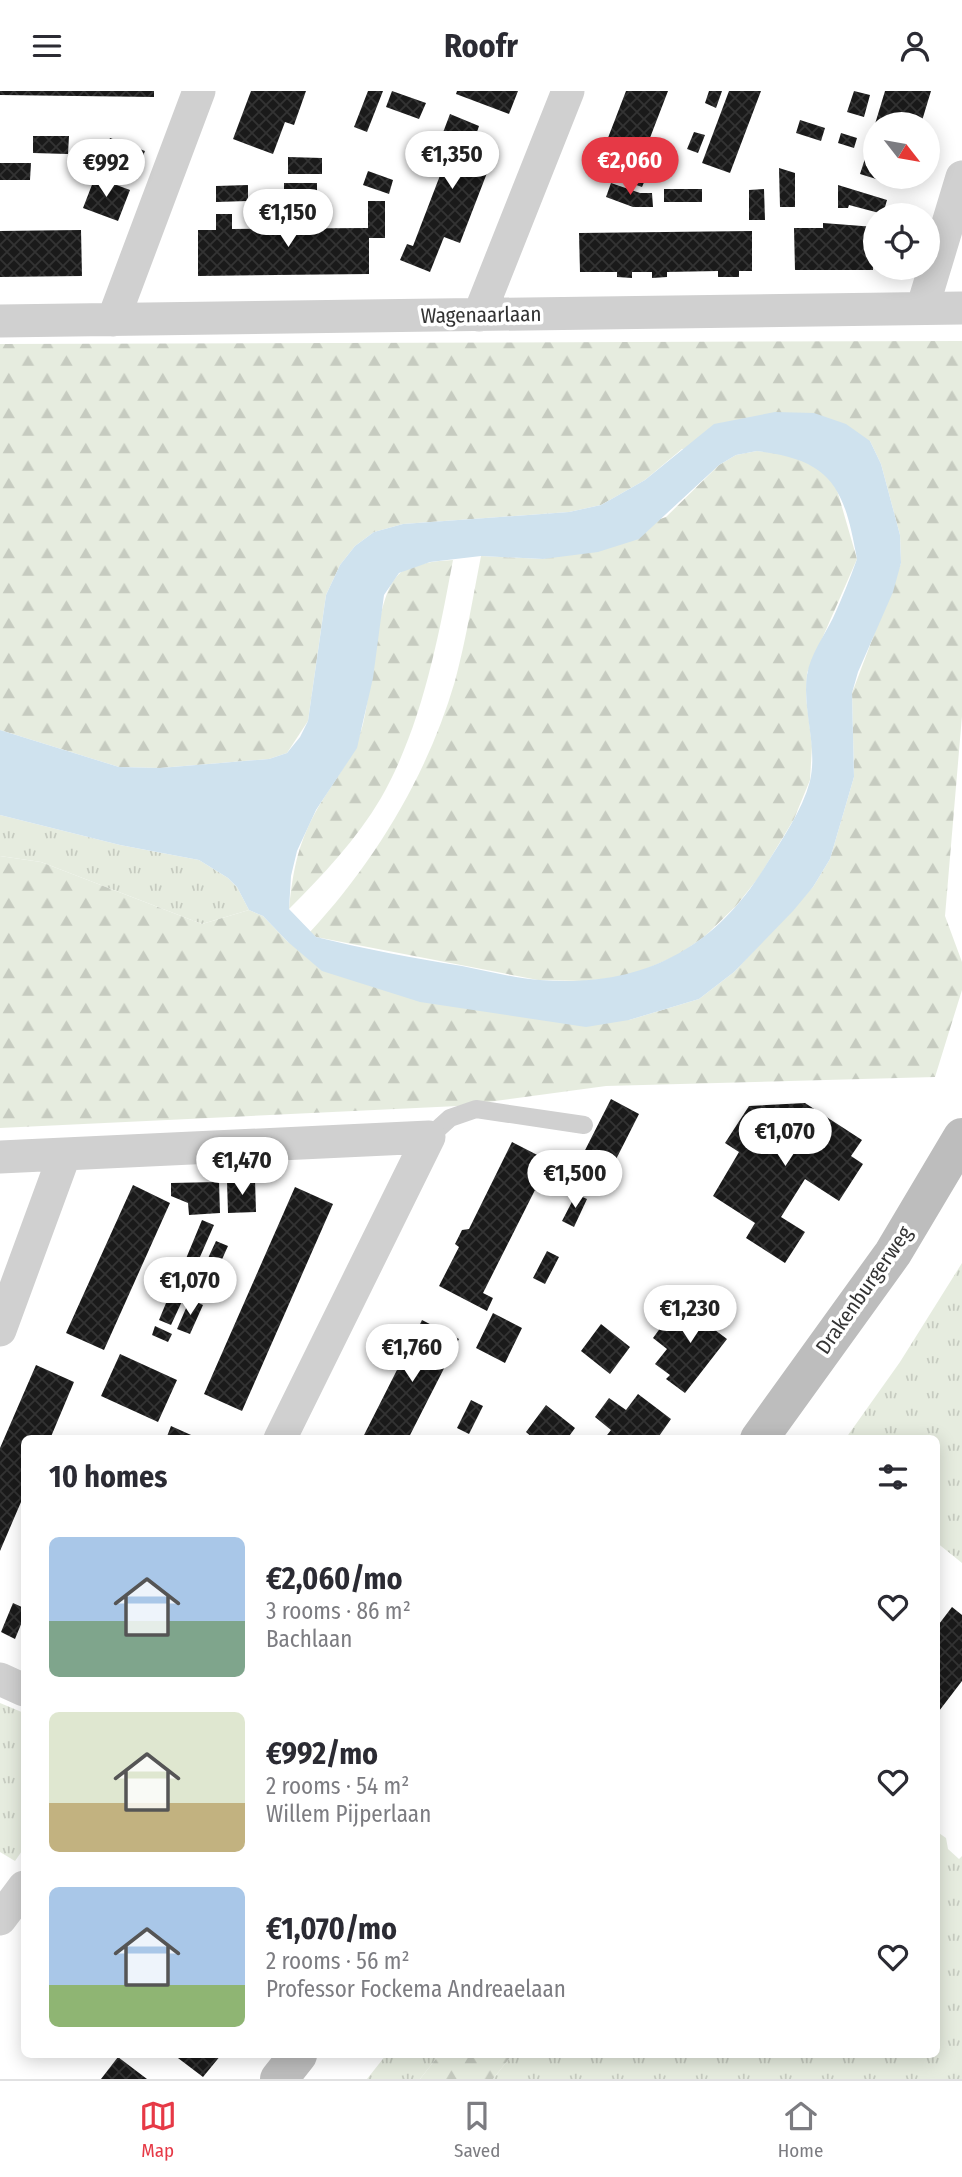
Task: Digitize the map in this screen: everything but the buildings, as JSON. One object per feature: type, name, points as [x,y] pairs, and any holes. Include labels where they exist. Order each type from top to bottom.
[{"type":"main road","name":"Drakenburgerweg","points":[[762,1435],[893,1253],[962,1137]]},
{"type":"main road","points":[[279,2079],[296,2058]]},
{"type":"street","points":[[113,320],[199,91]]},
{"type":"street","points":[[480,315],[568,91]]},
{"type":"street","points":[[923,306],[962,177]]},
{"type":"street","name":"Wagenaarlaan","points":[[0,321],[923,306],[962,308]]},
{"type":"street","points":[[0,1157],[429,1137],[282,1435]]},
{"type":"street","points":[[0,1330],[64,1156]]},
{"type":"street","points":[[0,1679],[21,1689]]},
{"type":"lane","points":[[429,1137],[450,1118],[475,1109],[584,1125]]},
{"type":"green space","points":[[962,341],[962,716],[945,916],[962,962],[962,990],[935,1077],[606,1086],[458,1106],[0,1128],[0,856],[41,862],[202,924],[249,910],[263,916],[288,942],[629,1020],[699,999],[734,972],[813,887],[830,859],[854,777],[852,693],[901,563],[900,535],[881,464],[870,441],[682,449],[645,480],[601,505],[569,512],[403,524],[374,532],[355,546],[340,565],[326,595],[308,721],[287,753],[269,759],[160,768],[119,767],[0,730],[0,344]]},
{"type":"green space","points":[[757,451],[792,455],[821,469],[835,483],[857,559],[807,673],[806,697],[812,746],[810,780],[794,819],[759,877],[736,906],[704,937],[678,955],[630,976],[584,981],[538,980],[316,937],[310,932],[334,905],[377,846],[397,815],[430,750],[455,681],[481,556],[543,559],[666,517],[719,465],[736,455]]},
{"type":"green space","points":[[453,560],[427,682],[395,770],[361,828],[289,909],[294,871],[304,837],[359,737],[379,623],[390,587],[398,575],[409,568],[424,563]]},
{"type":"green space","points":[[0,815],[120,845],[199,860],[228,878],[237,887],[249,910],[202,924],[41,862],[0,856]]},
{"type":"green space","points":[[962,1263],[962,1563],[940,1545],[940,1435],[848,1435],[900,1362]]},
{"type":"green space","points":[[0,1703],[21,1712],[21,1852],[15,1861],[0,1852]]},
{"type":"green space","points":[[940,1834],[946,1838],[948,1849],[959,1859],[962,1856],[962,2079],[493,2079],[510,2058],[940,2058]]},
{"type":"green space","points":[[384,2058],[437,2058],[420,2079],[367,2079]]},
{"type":"green space","points":[[437,2058],[510,2058],[493,2079],[420,2079]]},
{"type":"water","points":[[775,412],[814,413],[846,424],[870,441],[881,464],[900,535],[901,563],[893,592],[858,672],[852,693],[854,777],[830,859],[813,887],[793,911],[734,972],[699,999],[629,1020],[586,1027],[420,1002],[322,971],[263,916],[249,910],[237,887],[228,878],[199,860],[120,845],[0,815],[0,730],[119,767],[160,768],[269,759],[287,753],[308,721],[326,595],[340,565],[355,546],[374,532],[403,524],[569,512],[601,505],[645,480],[714,424]],"holes":[[[757,451],[783,455],[819,470],[831,482],[847,513],[857,559],[836,611],[814,653],[807,675],[806,701],[812,768],[802,803],[766,865],[723,920],[698,941],[671,958],[641,970],[576,981],[510,976],[316,937],[289,909],[291,876],[297,851],[316,810],[357,748],[373,678],[384,595],[399,573],[430,562],[481,556],[543,559],[598,552],[639,539],[719,465],[736,455]]]}]
